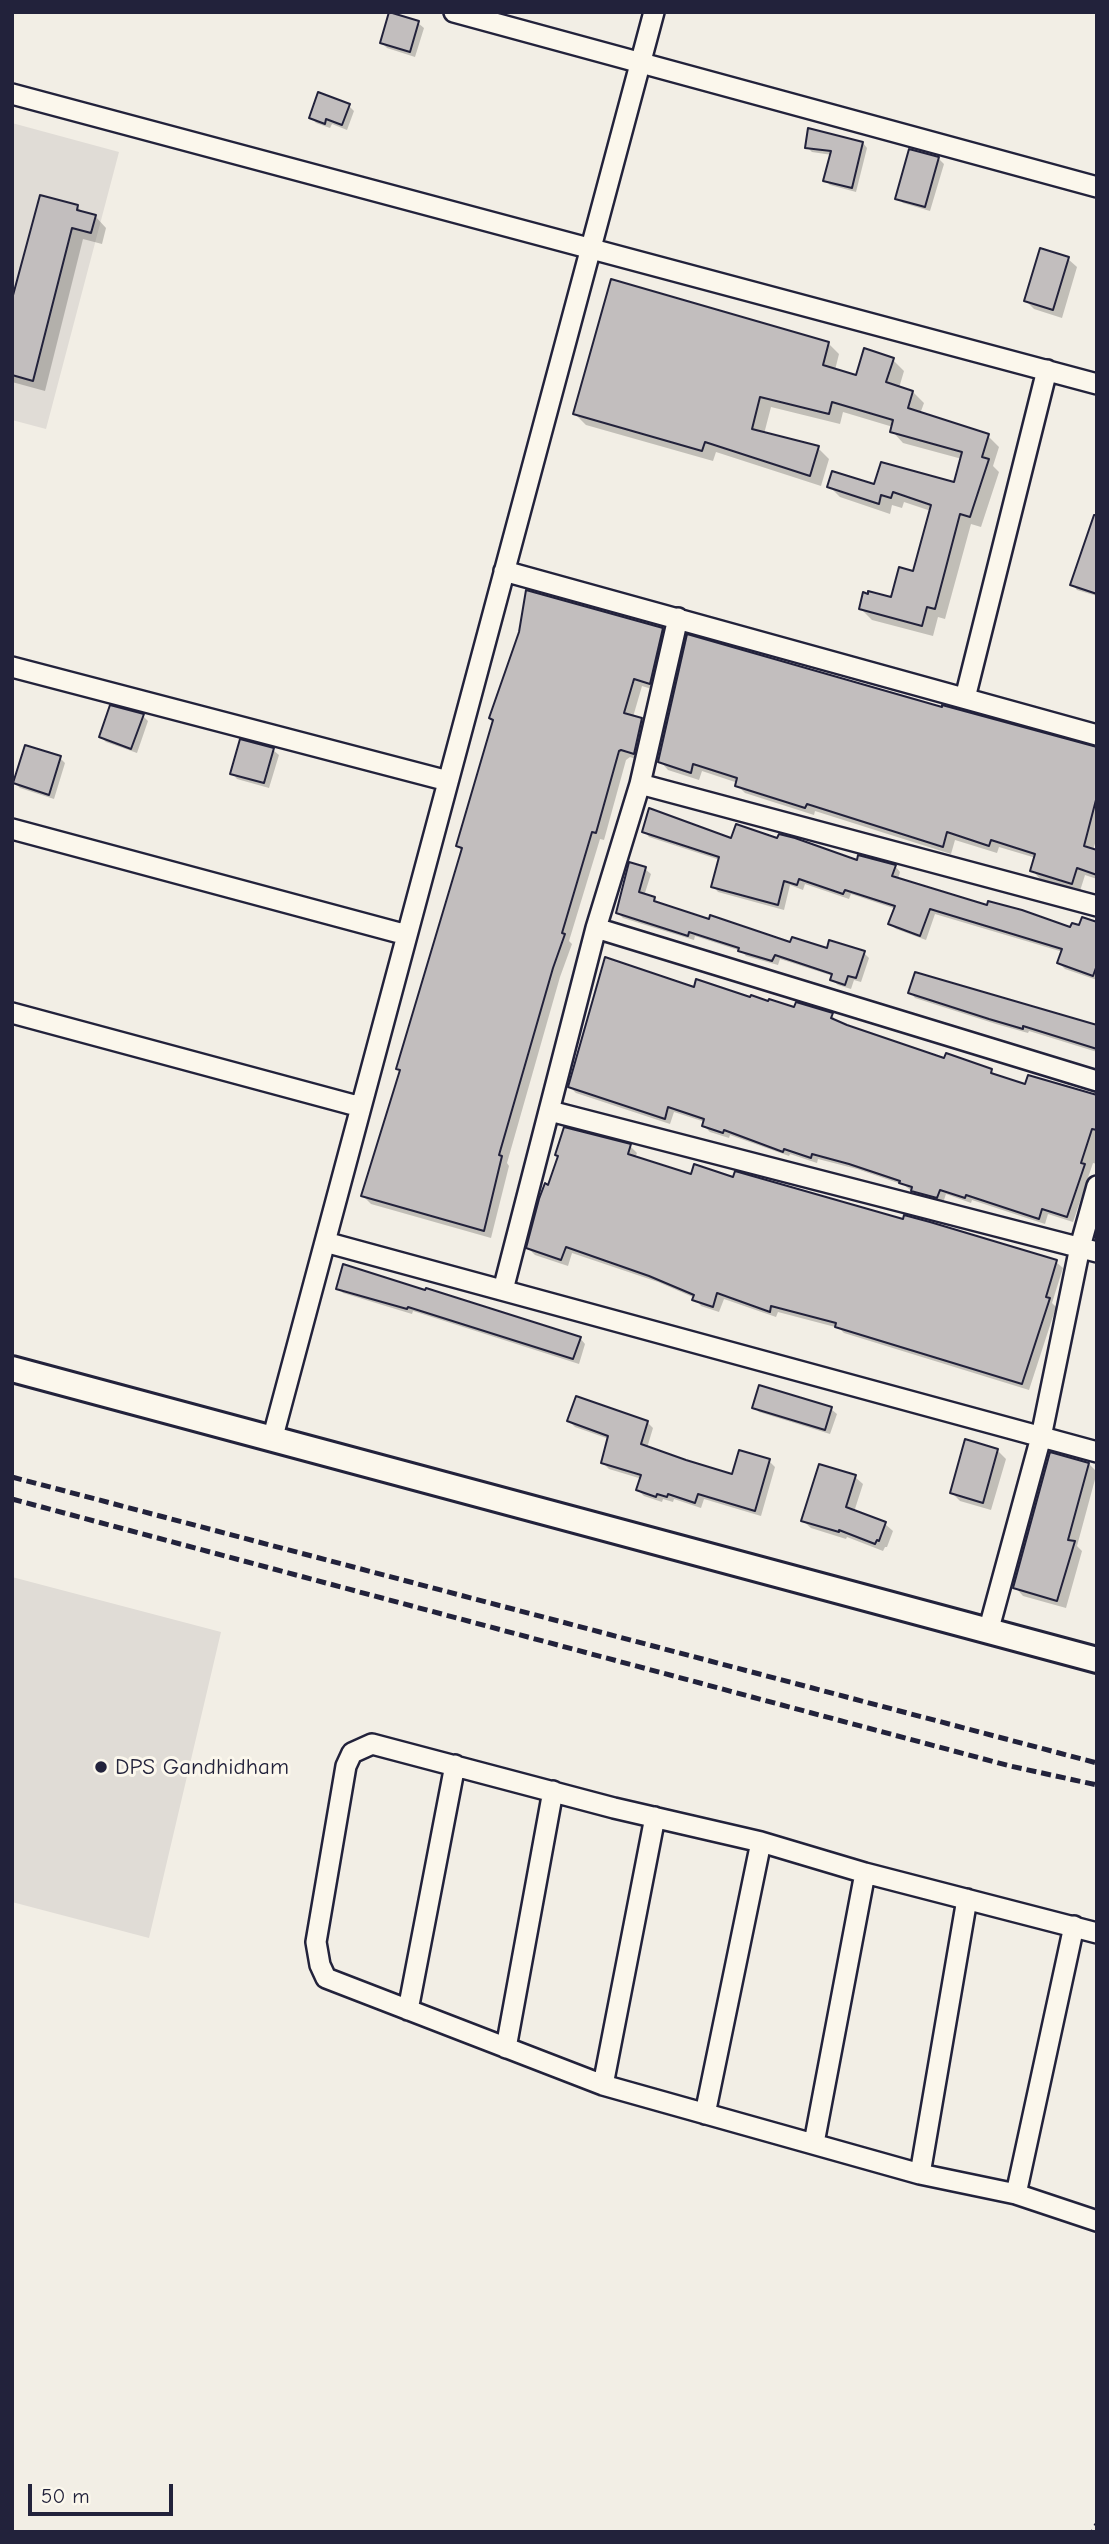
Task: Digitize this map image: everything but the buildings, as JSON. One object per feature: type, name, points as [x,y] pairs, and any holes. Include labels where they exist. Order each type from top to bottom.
[{"type":"main road","points":[[12,1369],[1097,1660]]},
{"type":"street","points":[[453,12],[1097,187]]},
{"type":"street","points":[[272,1440],[654,12]]},
{"type":"street","points":[[12,94],[1097,384]]},
{"type":"street","points":[[965,698],[1047,370]]},
{"type":"street","points":[[504,571],[1097,734]]},
{"type":"street","points":[[503,1290],[596,928],[640,784],[678,618]]},
{"type":"street","points":[[12,667],[448,781]]},
{"type":"street","points":[[640,784],[1097,906]]},
{"type":"street","points":[[12,828],[407,935]]},
{"type":"street","points":[[596,928],[1097,1081]]},
{"type":"street","points":[[12,1013],[361,1107]]},
{"type":"street","points":[[550,1111],[1088,1250]]},
{"type":"street","points":[[988,1632],[1088,1250],[1097,1186]]},
{"type":"street","points":[[325,1242],[1097,1452]]},
{"type":"street","points":[[1097,1933],[865,1873],[761,1842],[372,1744],[352,1753],[346,1766],[316,1942],[320,1965],[326,1978],[603,2085],[920,2174],[1016,2194],[1097,2221]]},
{"type":"street","points":[[408,2010],[455,1765]]},
{"type":"street","points":[[506,2048],[552,1791]]},
{"type":"street","points":[[603,2085],[655,1817]]},
{"type":"street","points":[[705,2115],[761,1842]]},
{"type":"street","points":[[814,2143],[865,1873]]},
{"type":"street","points":[[920,2174],[967,1899]]},
{"type":"street","points":[[1016,2194],[1074,1926]]},
{"type":"path","points":[[1092,2532],[1097,2522]]},
{"type":"shaded area","points":[[12,123],[119,152],[46,429],[12,420]]},
{"type":"shaded area","name":"DPS Gandhidham","points":[[12,1577],[221,1632],[149,1938],[12,1902]]},
{"type":"railway","points":[[12,1477],[1097,1763]]},
{"type":"railway","points":[[12,1499],[1010,1766],[1097,1785]]},
{"type":"place","name":"DPS Gandhidham","points":[[101,1767]]}]
